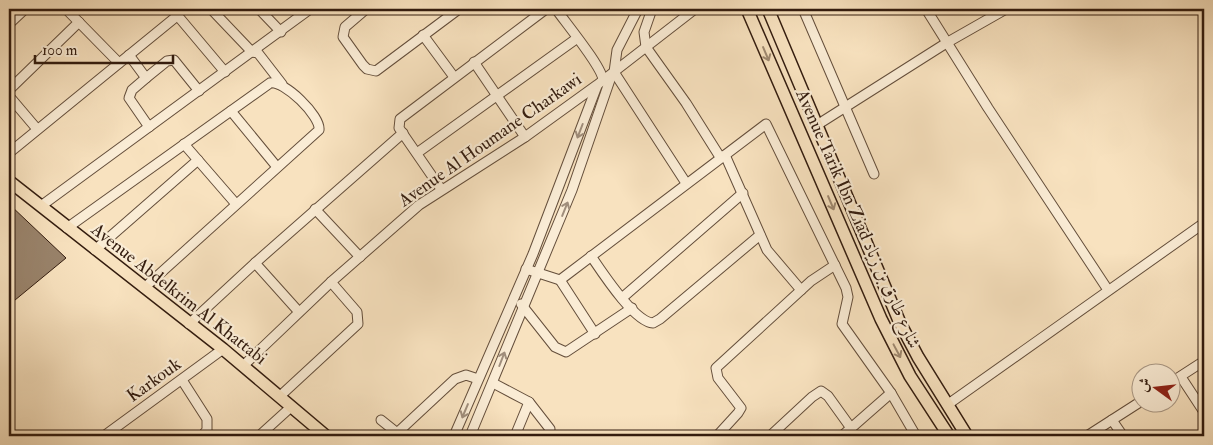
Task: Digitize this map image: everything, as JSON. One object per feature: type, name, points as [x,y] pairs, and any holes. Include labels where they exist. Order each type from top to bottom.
[{"type":"main road","name":"Avenue Tarik Ibn Ziad شارع طارق بن زياد","points":[[747,9],[881,320],[910,376],[947,436]]},
{"type":"main road","name":"Avenue Tarik Ibn Ziad شارع طارق بن زياد","points":[[768,9],[900,323],[967,436]]},
{"type":"main road","name":"Avenue Abdelkrim Al Khattabi","points":[[9,181],[223,349],[326,436]]},
{"type":"street","points":[[9,24],[25,9]]},
{"type":"street","points":[[66,9],[119,63]]},
{"type":"street","points":[[144,288],[317,132],[320,126],[318,119],[282,84],[258,53],[252,52],[211,9]]},
{"type":"street","points":[[259,9],[280,32]]},
{"type":"street","points":[[41,206],[310,9]]},
{"type":"street","points":[[366,9],[345,27],[343,37],[367,69],[376,71],[459,9]]},
{"type":"street","points":[[441,189],[398,125],[402,116],[546,9]]},
{"type":"street","points":[[454,436],[526,269],[600,83],[600,68],[576,39],[556,9]]},
{"type":"street","points":[[470,436],[572,190],[613,73],[616,50],[638,9]]},
{"type":"street","points":[[652,9],[644,32],[646,47],[722,156],[743,193],[760,235],[775,261],[800,290]]},
{"type":"street","name":"Avenue Al Houmane Charkawi","points":[[243,366],[331,282],[419,205],[441,189],[525,137],[600,83],[695,9]]},
{"type":"street","points":[[802,9],[874,174]]},
{"type":"street","points":[[926,9],[988,108],[1108,290]]},
{"type":"street","points":[[817,125],[948,42],[1006,9]]},
{"type":"street","points":[[9,153],[129,55],[175,12],[225,72]]},
{"type":"street","points":[[9,90],[80,22]]},
{"type":"street","points":[[423,36],[454,77]]},
{"type":"street","points":[[416,153],[576,39]]},
{"type":"street","points":[[129,55],[146,78]]},
{"type":"street","points":[[149,127],[129,98],[132,90],[167,61],[174,60],[199,91]]},
{"type":"street","points":[[474,62],[498,94],[525,137]]},
{"type":"street","points":[[613,73],[686,183]]},
{"type":"street","points":[[67,228],[270,82],[282,84]]},
{"type":"street","points":[[9,96],[37,129]]},
{"type":"street","points":[[231,111],[277,167]]},
{"type":"street","points":[[560,280],[766,124],[846,288],[848,297],[842,324],[891,393],[916,436]]},
{"type":"street","points":[[189,324],[315,209],[403,133]]},
{"type":"street","points":[[184,144],[236,204]]},
{"type":"street","points":[[95,250],[198,160]]},
{"type":"street","points":[[622,298],[743,193]]},
{"type":"street","points":[[315,209],[360,257]]},
{"type":"street","points":[[947,405],[1204,222]]},
{"type":"street","points":[[592,256],[612,287],[632,308],[649,322],[657,321],[760,235]]},
{"type":"street","points":[[255,263],[299,312]]},
{"type":"street","points":[[717,436],[741,408],[718,378],[716,368],[800,290],[835,265]]},
{"type":"street","points":[[526,269],[560,280],[595,334]]},
{"type":"street","points":[[279,397],[358,324],[357,312],[331,282]]},
{"type":"street","points":[[514,296],[555,347],[562,352],[574,349],[632,308]]},
{"type":"street","name":"Karkouk","points":[[104,436],[223,349]]},
{"type":"street","points":[[1204,361],[1180,377],[1204,412]]},
{"type":"street","points":[[381,420],[399,435],[455,379],[466,375],[478,379]]},
{"type":"street","points":[[182,380],[207,419],[207,430],[202,436]]},
{"type":"street","points":[[493,383],[529,402],[550,429]]},
{"type":"street","points":[[770,436],[821,391],[828,396],[851,428]]},
{"type":"street","points":[[842,436],[891,393]]},
{"type":"street","points":[[515,436],[529,402]]},
{"type":"street","points":[[261,436],[292,407]]},
{"type":"street","points":[[1087,436],[1130,408]]},
{"type":"street","points":[[1112,420],[1123,436]]},
{"type":"building","points":[[9,204],[66,258],[9,305]]}]
